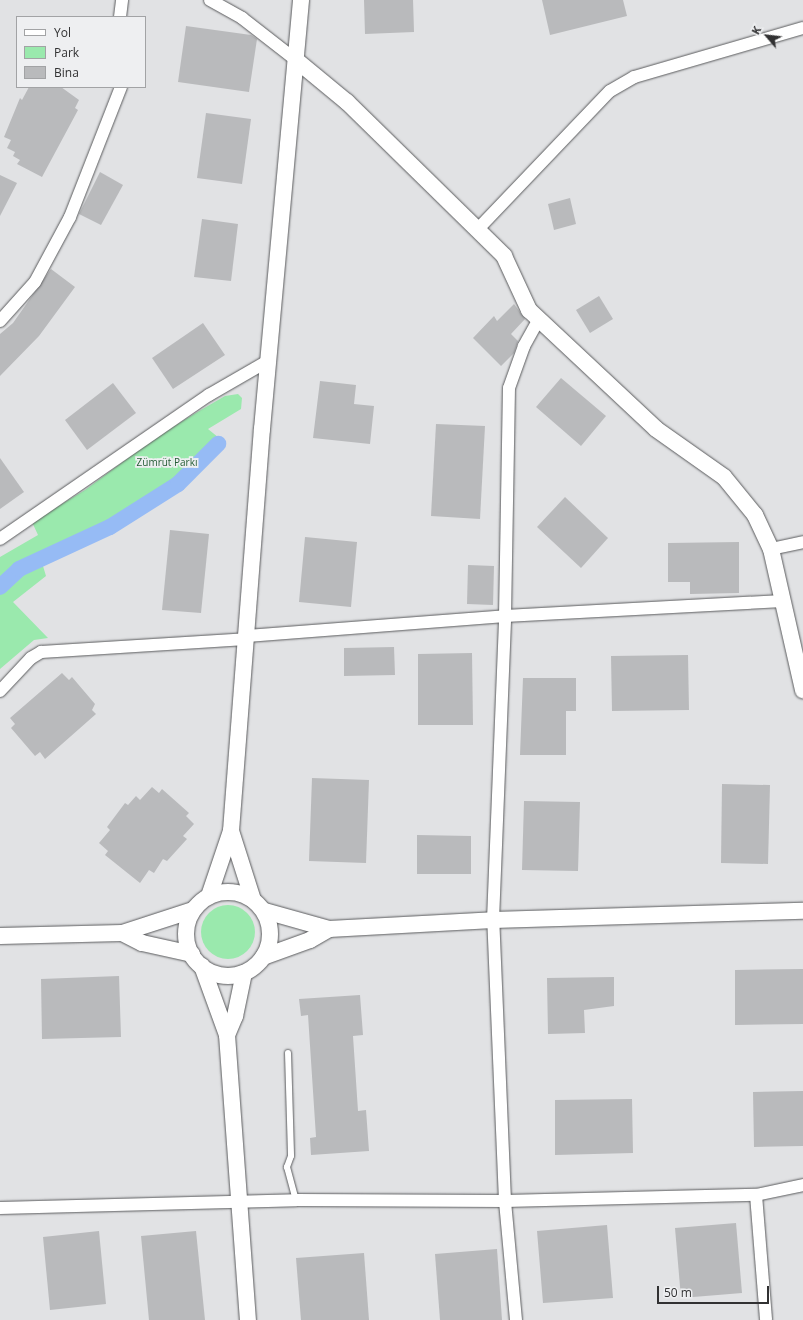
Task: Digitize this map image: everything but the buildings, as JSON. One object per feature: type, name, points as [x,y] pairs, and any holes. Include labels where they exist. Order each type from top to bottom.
[{"type":"street","points":[[120,16],[122,0]]},
{"type":"street","points":[[210,0],[242,18],[347,102],[504,256],[529,310],[656,429],[724,477],[755,515],[771,549],[803,690]]},
{"type":"street","points":[[209,896],[231,832],[268,361],[296,60],[300,0]]},
{"type":"street","points":[[477,230],[610,92],[634,77],[803,28]]},
{"type":"street","points":[[0,322],[35,282],[70,217],[121,88]]},
{"type":"street","points":[[516,1320],[506,1201],[493,920],[505,616],[509,388],[524,346],[539,319]]},
{"type":"street","points":[[0,539],[209,395],[268,361]]},
{"type":"street","points":[[771,549],[803,542]]},
{"type":"street","points":[[0,691],[31,658],[41,652],[246,638],[505,616],[783,601]]},
{"type":"street","points":[[231,832],[254,900]]},
{"type":"street","points":[[0,936],[122,933],[193,910],[209,896],[229,891],[254,900],[265,911],[329,929],[493,920],[803,911]]},
{"type":"street","points":[[193,910],[186,934],[227,1035],[248,1320]]},
{"type":"street","points":[[263,957],[271,936],[265,911]]},
{"type":"street","points":[[122,933],[142,943],[197,960],[220,975],[244,973],[263,957],[310,940],[329,929]]},
{"type":"street","points":[[227,1035],[235,1016],[244,973]]},
{"type":"street","points":[[0,1208],[296,1200],[506,1201],[756,1195],[803,1185]]},
{"type":"street","points":[[756,1195],[766,1320]]},
{"type":"lane","points":[[288,1053],[291,1156],[286,1167],[296,1200]]},
{"type":"green space","name":"Zümrüt Parkı","points":[[238,394],[242,398],[241,409],[208,429],[224,442],[183,484],[111,529],[43,566],[46,576],[13,602],[48,638],[34,640],[0,669],[0,557],[38,535],[32,522],[85,490],[155,438],[225,396]]},
{"type":"green space","points":[[223,905],[233,905],[243,909],[251,917],[255,927],[255,937],[251,947],[243,955],[233,959],[223,959],[213,955],[205,947],[201,937],[201,927],[205,917],[213,909]]},
{"type":"waterway","points":[[0,587],[19,569],[110,527],[178,484],[218,444]]}]
